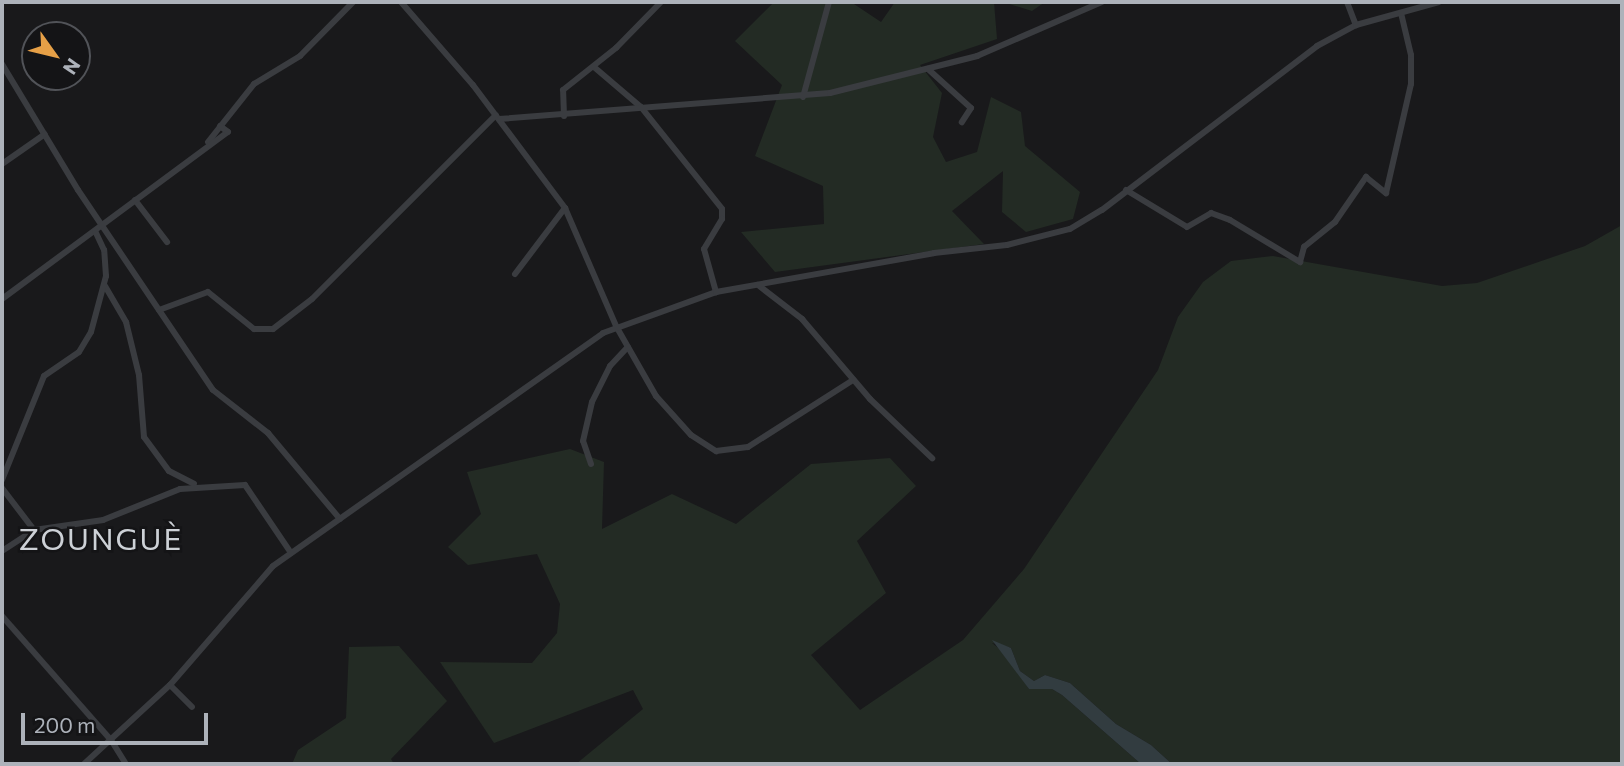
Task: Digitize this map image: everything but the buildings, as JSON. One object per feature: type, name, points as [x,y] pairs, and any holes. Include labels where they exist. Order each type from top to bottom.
[{"type":"street","points":[[2,299],[206,145],[254,84],[300,56],[353,2]]},
{"type":"street","points":[[401,2],[498,117],[565,208],[616,326],[656,396],[691,435],[716,451],[748,447],[853,380]]},
{"type":"street","points":[[564,116],[563,90],[594,67],[662,2]]},
{"type":"street","points":[[803,97],[829,2]]},
{"type":"street","points":[[159,310],[208,292],[254,329],[273,329],[312,299],[498,117],[564,116],[641,107],[803,97],[928,69],[1018,40],[1102,2]]},
{"type":"street","points":[[1347,2],[1356,24]]},
{"type":"street","points":[[85,764],[170,685],[240,600],[290,553],[531,380],[616,326],[716,292],[1047,236],[1084,222],[1261,85],[1356,24],[1439,2]]},
{"type":"street","points":[[1126,190],[1187,226],[1211,213],[1230,220],[1300,262],[1304,247],[1335,222],[1366,177],[1386,193],[1411,84],[1411,55],[1401,13]]},
{"type":"street","points":[[2,64],[159,310],[221,400],[268,433],[340,519]]},
{"type":"street","points":[[594,67],[641,107],[722,209],[722,219],[705,249],[716,292]]},
{"type":"street","points":[[928,69],[971,108],[962,122]]},
{"type":"street","points":[[2,164],[46,134]]},
{"type":"street","points":[[135,200],[167,242]]},
{"type":"street","points":[[515,274],[565,208]]},
{"type":"street","points":[[2,480],[40,382],[83,348],[105,286],[104,250],[95,231]]},
{"type":"street","points":[[757,284],[802,319],[853,380],[932,458]]},
{"type":"street","points":[[105,286],[126,322],[139,375],[145,437],[169,471],[195,485]]},
{"type":"street","points":[[591,464],[583,441],[592,402],[610,366],[628,347]]},
{"type":"street","points":[[2,551],[34,530],[103,520],[195,485],[248,486],[290,553]]},
{"type":"street","points":[[2,488],[34,530]]},
{"type":"street","points":[[2,616],[111,740],[127,764]]},
{"type":"street","points":[[170,685],[192,707]]},
{"type":"shaded area","points":[[774,2],[851,2],[881,22],[895,2],[994,2],[997,39],[920,65],[942,93],[933,137],[946,162],[977,152],[991,97],[1021,112],[1025,146],[1080,192],[1073,219],[1026,232],[1002,212],[1003,171],[952,211],[984,244],[775,272],[741,232],[824,224],[823,186],[755,156],[782,85],[735,41]]},
{"type":"shaded area","points":[[1003,2],[1045,2],[1032,11]]},
{"type":"shaded area","points":[[1622,225],[1622,764],[1172,764],[1151,745],[1116,724],[1070,683],[1045,675],[1034,681],[1020,671],[1011,648],[992,643],[1006,654],[1029,689],[1052,689],[1062,695],[1141,764],[576,764],[643,709],[633,690],[494,743],[440,662],[532,663],[557,633],[560,604],[537,554],[468,565],[448,547],[481,514],[467,472],[570,449],[604,462],[602,529],[672,494],[736,524],[811,464],[890,458],[916,486],[857,541],[886,593],[811,655],[860,710],[963,640],[1024,569],[1158,370],[1178,317],[1203,282],[1231,261],[1273,256],[1442,286],[1477,283],[1585,246]]},
{"type":"shaded area","points":[[992,640],[1011,648],[1020,671],[1034,681],[1045,675],[1070,683],[1116,724],[1151,745],[1172,764],[1141,764],[1062,695],[1052,689],[1029,689]]},
{"type":"shaded area","points":[[399,646],[447,701],[391,759],[394,764],[292,764],[298,750],[346,718],[349,647]]},
{"type":"district","name":"ZOUNGUÈ","points":[[101,538]]}]
